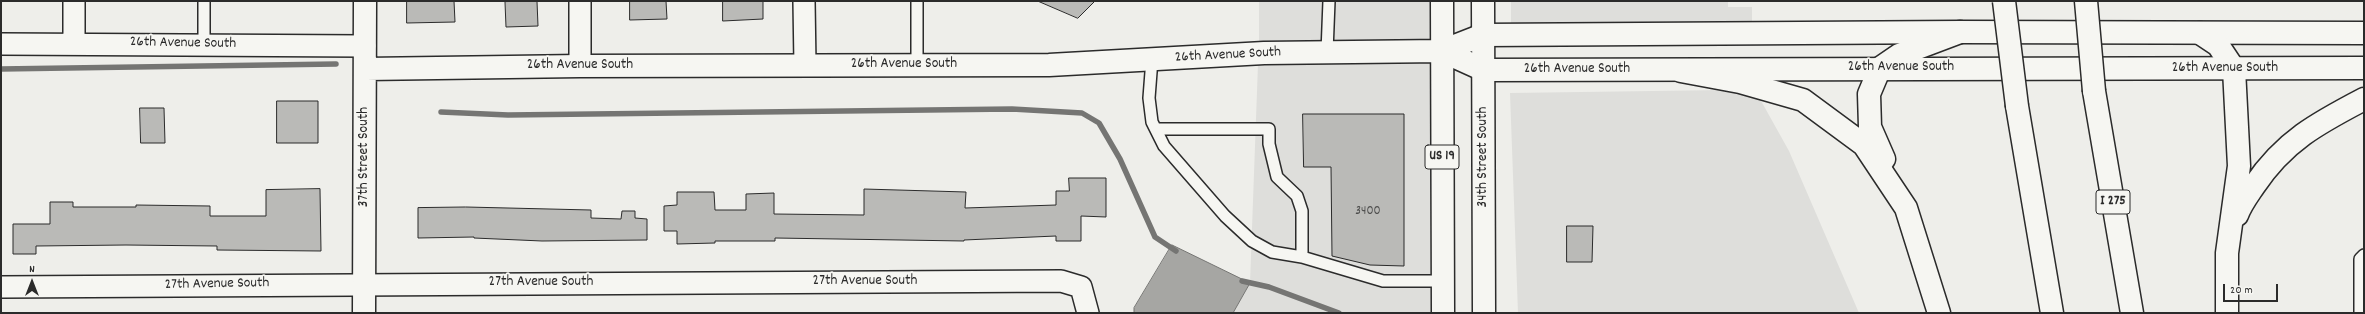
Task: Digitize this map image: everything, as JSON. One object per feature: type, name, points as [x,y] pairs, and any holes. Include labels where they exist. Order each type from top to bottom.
[{"type":"main road","name":"37th Street South","points":[[364,313],[366,69],[365,1]]},
{"type":"main road","name":"US 19","points":[[1442,1],[1443,313]]},
{"type":"main road","name":"34th Street South","points":[[1483,1],[1484,313]]},
{"type":"main road","points":[[2004,1],[2017,106],[2052,313]]},
{"type":"main road","name":"I 275","points":[[2086,1],[2094,91],[2132,313]]},
{"type":"main road","name":"26th Avenue South","points":[[366,69],[580,66],[1050,65],[1264,53],[1442,51],[1483,35],[1960,32],[2364,33]]},
{"type":"main road","points":[[1939,313],[1906,208],[1870,127],[1869,94],[1880,68],[1899,55],[1960,32]]},
{"type":"main road","points":[[2200,33],[2218,45],[2234,69],[2239,166],[2227,253],[2227,313]]},
{"type":"main road","name":"26th Avenue South","points":[[1442,51],[1484,70],[1681,71],[1880,68],[2364,68]]},
{"type":"main road","points":[[1681,71],[1740,82],[1803,100],[1864,145],[1906,208]]},
{"type":"main road","points":[[2227,253],[2240,208],[2265,169],[2298,136],[2364,99]]},
{"type":"street","points":[[74,1],[74,43]]},
{"type":"street","points":[[580,1],[580,66]]},
{"type":"street","points":[[804,1],[805,65]]},
{"type":"street","name":"26th Avenue South","points":[[1,44],[74,43],[365,46]]},
{"type":"street","name":"27th Avenue South","points":[[1,287],[1061,281],[1081,287],[1088,313]]},
{"type":"lane","points":[[204,1],[204,45]]},
{"type":"lane","points":[[917,1],[917,65]]},
{"type":"lane","points":[[1327,52],[1329,1]]},
{"type":"lane","points":[[1152,60],[1149,98],[1152,122],[1164,146],[1186,174],[1225,216],[1252,241],[1272,252],[1302,257],[1383,281],[1443,281]]},
{"type":"lane","points":[[1156,130],[1268,129],[1269,144],[1278,177],[1297,196],[1300,203],[1302,211],[1302,257]]},
{"type":"lane","points":[[2360,313],[2360,259],[2364,255]]},
{"type":"shaded area","points":[[1259,1],[1433,1],[1433,41],[1259,43]]},
{"type":"shaded area","points":[[1511,1],[1728,1],[1728,7],[1752,7],[1752,22],[1511,24]]},
{"type":"shaded area","points":[[1433,62],[1432,313],[1233,313],[1250,283],[1258,64]]},
{"type":"shaded area","points":[[1724,90],[1760,99],[1789,151],[1859,313],[1518,313],[1510,93]]},
{"type":"shaded area","points":[[1172,245],[1250,283],[1233,313],[1134,313],[1134,308]]},
{"type":"building","points":[[407,1],[454,1],[455,22],[407,23]]},
{"type":"building","points":[[537,1],[538,26],[506,27],[505,2]]},
{"type":"building","points":[[630,1],[666,1],[667,19],[630,20]]},
{"type":"building","points":[[723,1],[763,1],[763,19],[723,21]]},
{"type":"building","points":[[1038,1],[1095,1],[1078,18]]},
{"type":"building","points":[[277,101],[318,101],[318,143],[277,143]]},
{"type":"building","points":[[140,108],[164,108],[165,143],[141,143]]},
{"type":"building","points":[[1303,114],[1404,114],[1404,266],[1370,265],[1332,256],[1331,167],[1304,167]]},
{"type":"building","points":[[1069,178],[1106,178],[1106,217],[1081,216],[1081,241],[1056,241],[1056,236],[964,241],[775,238],[775,241],[715,241],[715,243],[677,244],[677,231],[664,231],[664,206],[677,205],[677,192],[714,192],[715,210],[746,210],[746,194],[774,193],[774,214],[864,215],[864,189],[966,192],[965,208],[1056,205],[1056,191],[1069,191]]},
{"type":"building","points":[[320,189],[321,251],[217,250],[217,246],[126,245],[36,246],[36,254],[13,254],[13,224],[50,224],[50,202],[73,202],[73,207],[136,207],[136,205],[210,206],[210,216],[266,216],[266,190]]},
{"type":"building","points":[[466,207],[591,210],[591,218],[621,219],[622,211],[635,211],[635,218],[647,219],[647,240],[542,241],[474,237],[418,238],[418,208]]},
{"type":"building","points":[[1567,226],[1593,226],[1592,262],[1567,262]]},
{"type":"waterway","points":[[1,69],[336,64]]},
{"type":"waterway","points":[[441,112],[508,115],[1012,109],[1082,113],[1099,123],[1120,159],[1155,237],[1176,251]]},
{"type":"waterway","points":[[1242,281],[1269,287],[1339,313]]}]
